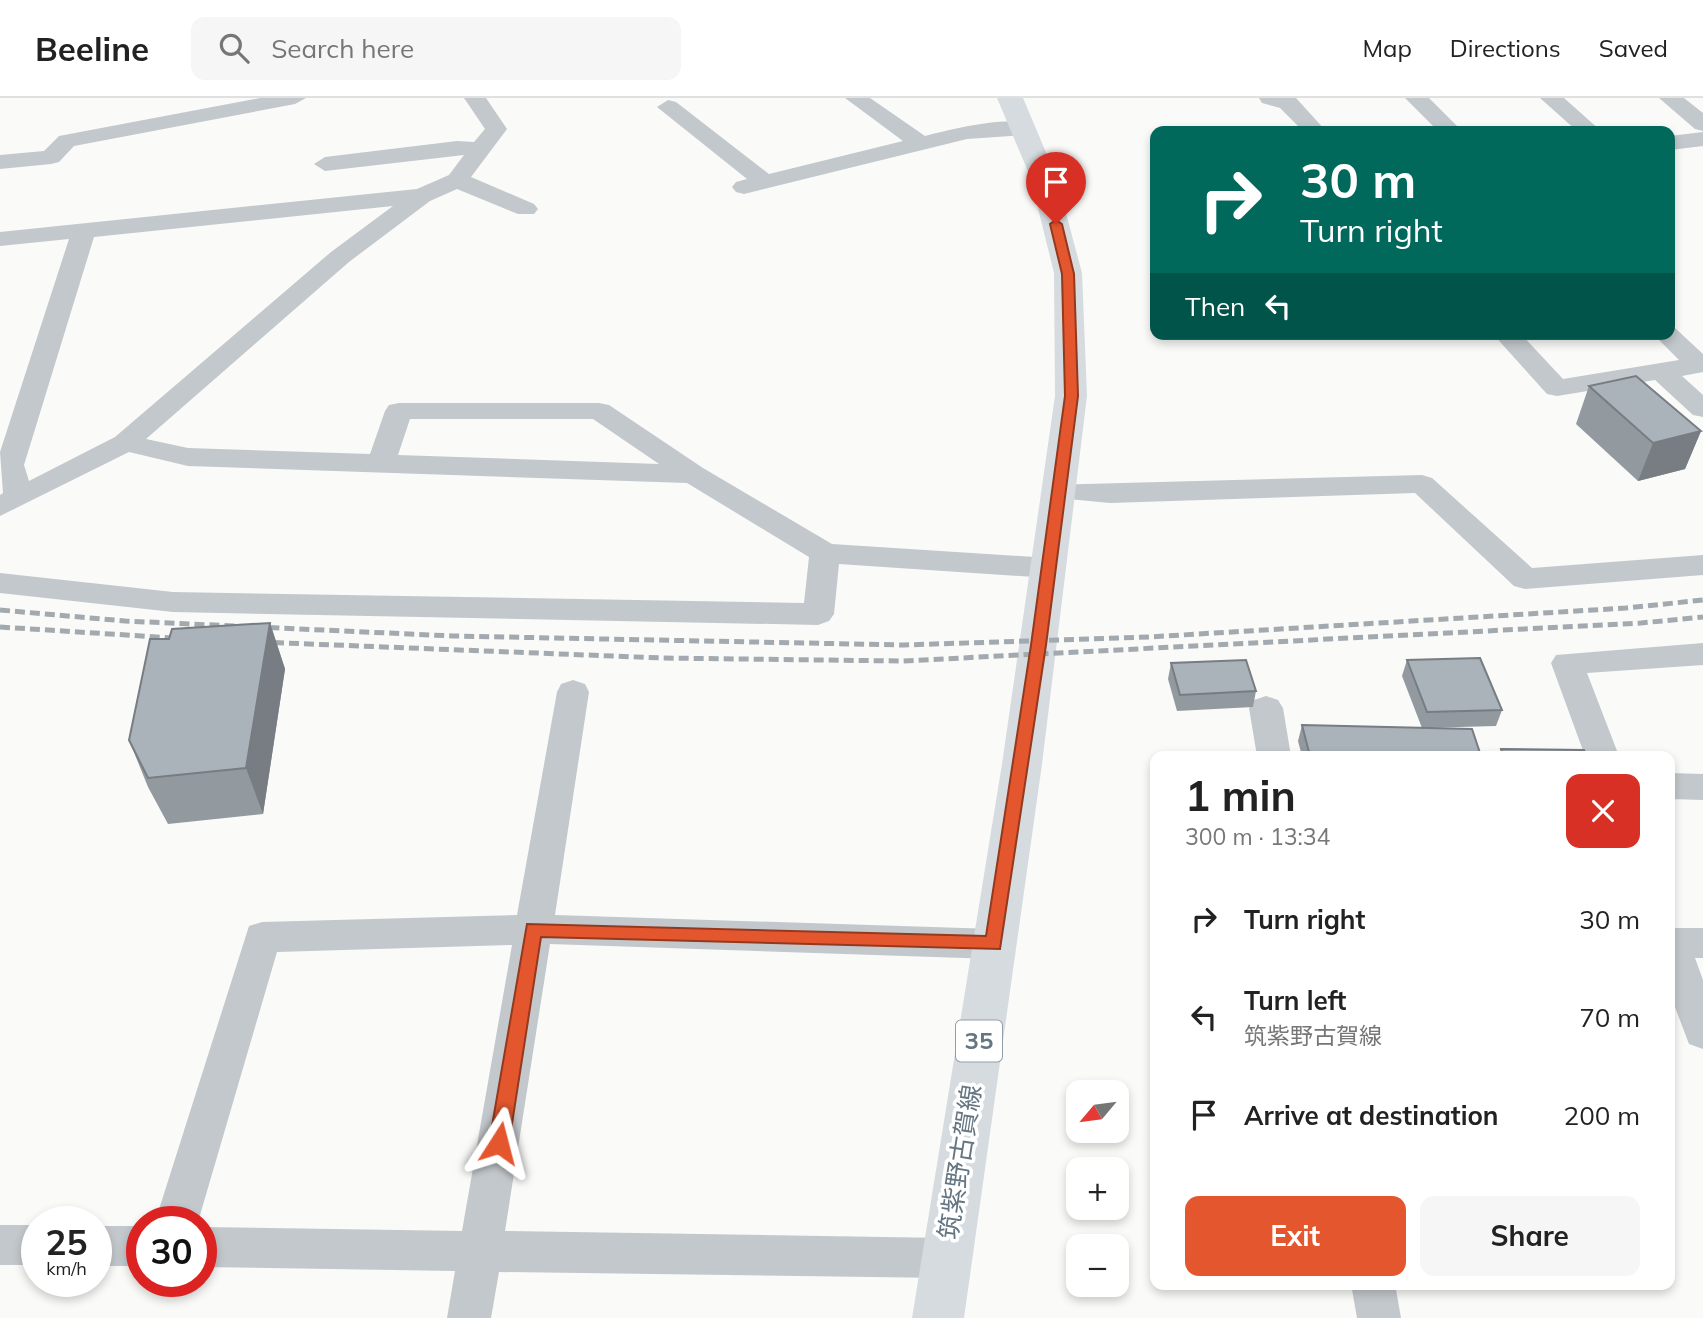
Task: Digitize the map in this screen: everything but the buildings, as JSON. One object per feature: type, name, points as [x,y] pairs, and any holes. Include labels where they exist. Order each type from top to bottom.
[{"type":"main road","name":"筑紫野古賀線","points":[[938,1318],[1022,764],[1071,396],[1068,274],[1043,176],[1010,98]]},
{"type":"street","points":[[0,162],[51,157],[67,141],[295,98]]},
{"type":"street","points":[[84,231],[10,465],[9,502],[125,443],[340,257],[422,196],[457,180],[496,129],[475,98]]},
{"type":"street","points":[[856,98],[921,143]]},
{"type":"street","points":[[1270,98],[1288,103],[1310,126]]},
{"type":"street","points":[[1416,98],[1446,126]]},
{"type":"street","points":[[1550,98],[1584,126]]},
{"type":"street","points":[[1670,98],[1703,124]]},
{"type":"street","points":[[668,107],[755,185],[968,132],[1024,128]]},
{"type":"street","points":[[1675,142],[1703,139]]},
{"type":"street","points":[[325,164],[457,148],[480,149]]},
{"type":"street","points":[[457,180],[526,209]]},
{"type":"street","points":[[0,239],[422,196]]},
{"type":"street","points":[[1512,340],[1557,388],[1699,365],[1672,340]]},
{"type":"street","points":[[1660,372],[1703,410]]},
{"type":"street","points":[[381,464],[399,411],[599,411],[693,474],[825,553],[1049,568]]},
{"type":"street","points":[[125,443],[188,457],[693,474]]},
{"type":"street","points":[[1058,491],[1110,494],[1422,484],[1525,579],[1703,565]]},
{"type":"street","points":[[0,583],[173,602],[818,614],[825,553]]},
{"type":"street","points":[[1600,751],[1567,663],[1703,654]]},
{"type":"street","points":[[469,1318],[573,692]]},
{"type":"street","points":[[1266,708],[1273,751]]},
{"type":"street","points":[[1675,786],[1703,787]]},
{"type":"street","points":[[181,1206],[262,937],[533,929],[994,944]]},
{"type":"street","points":[[1675,943],[1703,943]]},
{"type":"street","points":[[1675,956],[1703,1032]]},
{"type":"street","points":[[0,1245],[21,1245]]},
{"type":"street","points":[[217,1247],[945,1258]]},
{"type":"street","points":[[1374,1290],[1380,1318]]},
{"type":"railway","points":[[0,610],[125,621],[453,636],[904,645],[1149,637],[1626,608],[1703,600]]},
{"type":"railway","points":[[259,642],[662,658],[903,661],[1641,623],[1703,617]]},
{"type":"railway","points":[[0,627],[189,639]]},
{"type":"route","points":[[499,1143],[533,929],[994,944],[1039,645],[1071,396],[1068,274],[1056,224]]}]
